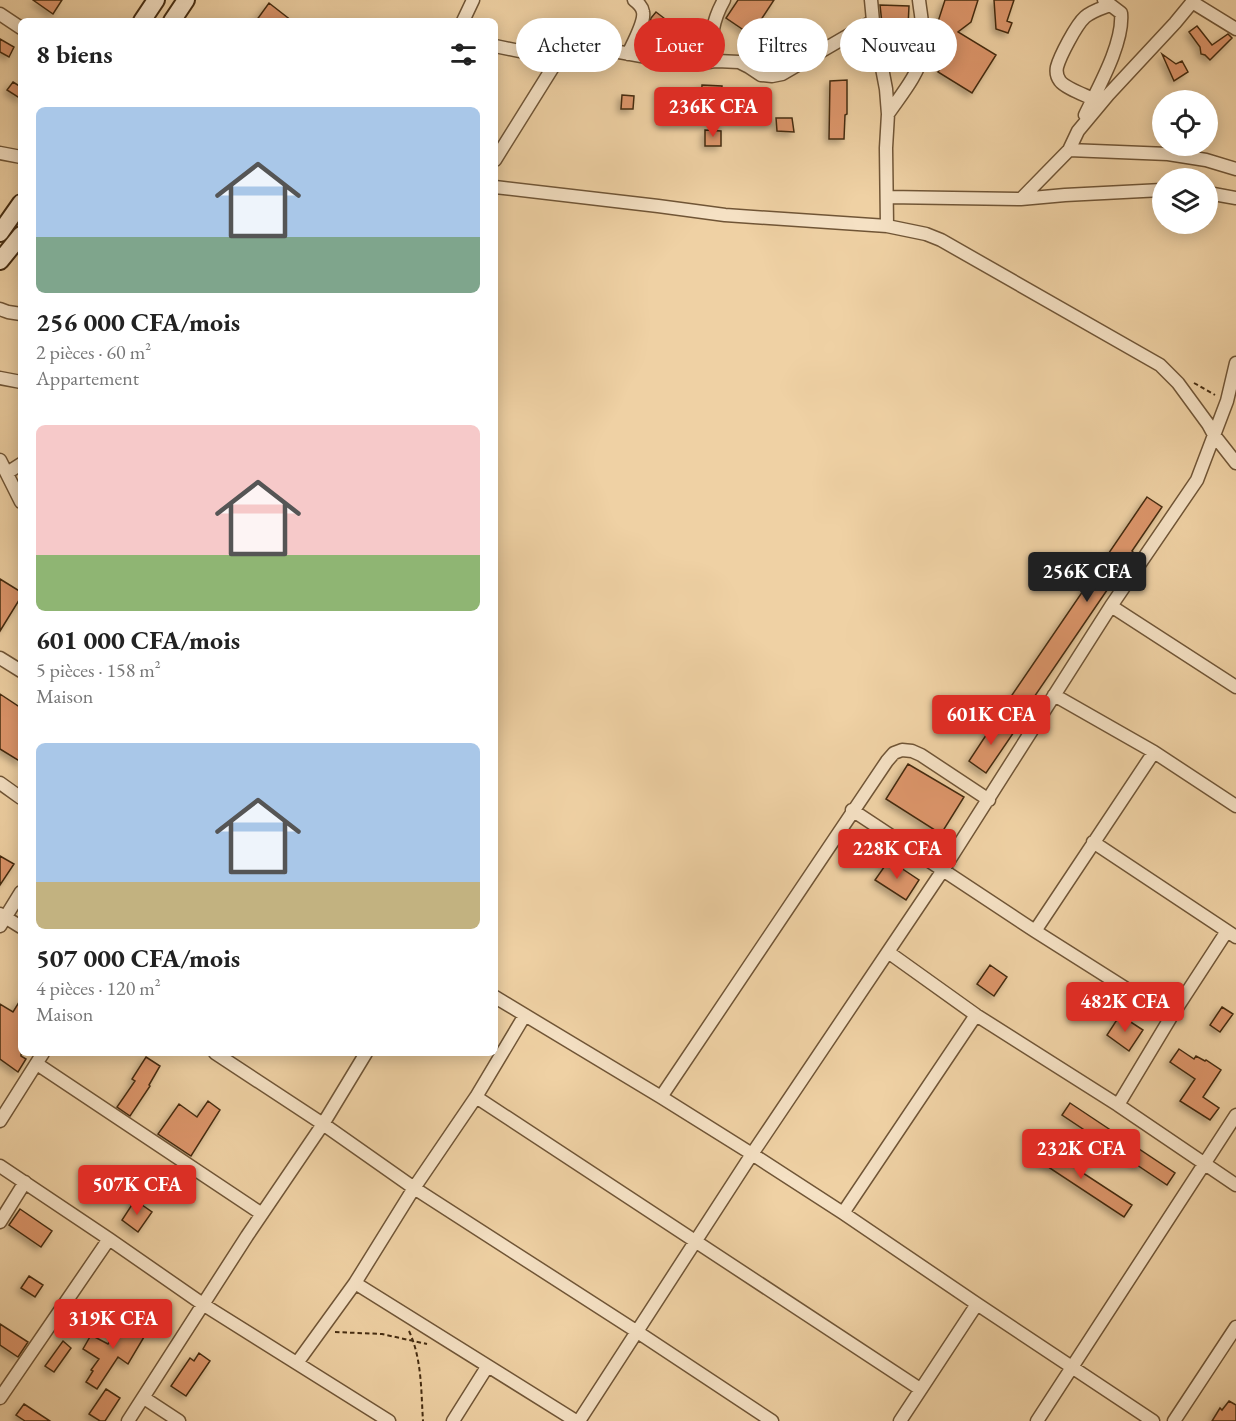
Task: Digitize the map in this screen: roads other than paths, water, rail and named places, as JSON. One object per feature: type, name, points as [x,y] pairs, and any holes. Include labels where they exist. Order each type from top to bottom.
[{"type":"main road","points":[[144,18],[156,0]]},
{"type":"main road","points":[[174,18],[186,0]]},
{"type":"main road","points":[[0,233],[18,207]]},
{"type":"main road","points":[[0,261],[18,239]]},
{"type":"street","points":[[464,18],[473,0]]},
{"type":"street","points":[[628,54],[644,13],[642,7],[634,0]]},
{"type":"street","points":[[715,18],[724,0]]},
{"type":"street","points":[[871,0],[873,18]]},
{"type":"street","points":[[888,114],[914,74],[921,57],[923,42],[919,0]]},
{"type":"street","points":[[1078,131],[1193,1],[1236,29]]},
{"type":"street","points":[[1021,199],[1069,150],[1093,99],[1114,52],[1121,25],[1121,13],[1107,2],[1084,18],[1075,30],[1058,65],[1057,73],[1063,84],[1093,99]]},
{"type":"street","points":[[0,14],[18,26]]},
{"type":"street","points":[[725,62],[739,62],[761,75],[772,76],[782,74],[840,40]]},
{"type":"street","points":[[498,47],[516,50]]},
{"type":"street","points":[[622,53],[634,55]]},
{"type":"street","points":[[498,155],[550,72]]},
{"type":"street","points":[[883,72],[888,114],[887,226]]},
{"type":"street","points":[[1069,150],[1168,154],[1206,160],[1236,169]]},
{"type":"street","points":[[0,153],[18,156]]},
{"type":"street","points":[[498,187],[725,215],[887,226],[926,234],[955,247],[1160,365],[1178,383],[1236,463]]},
{"type":"street","points":[[886,197],[1021,199],[1152,191]]},
{"type":"street","points":[[1218,195],[1236,198]]},
{"type":"street","points":[[0,309],[18,314]]},
{"type":"street","points":[[355,1283],[577,1421],[989,800],[1111,606],[1197,480],[1227,401],[1236,363]]},
{"type":"street","points":[[0,378],[18,381]]},
{"type":"street","points":[[0,460],[18,496]]},
{"type":"street","points":[[7,473],[18,466]]},
{"type":"street","points":[[1111,606],[1236,687]]},
{"type":"street","points":[[0,658],[18,669]]},
{"type":"street","points":[[1054,695],[1154,752],[1236,806]]},
{"type":"street","points":[[662,1097],[852,810],[894,753],[902,750],[921,754],[989,800]]},
{"type":"street","points":[[1035,931],[1154,752]]},
{"type":"street","points":[[0,783],[18,796]]},
{"type":"street","points":[[852,810],[1035,931],[1171,1017]]},
{"type":"street","points":[[1093,842],[1231,934],[1171,1017],[1118,1105]]},
{"type":"street","points":[[18,896],[2,919],[18,926]]},
{"type":"street","points":[[888,952],[976,1015],[1118,1105],[1236,1185]]},
{"type":"street","points":[[498,999],[752,1154],[1153,1421]]},
{"type":"street","points":[[297,1363],[355,1283],[414,1188],[476,1096],[525,1015]]},
{"type":"street","points":[[843,1213],[976,1015]]},
{"type":"street","points":[[128,1421],[323,1124],[364,1056]]},
{"type":"street","points":[[0,1120],[40,1058],[262,1214]]},
{"type":"street","points":[[231,1058],[414,1188],[772,1421]]},
{"type":"street","points":[[476,1096],[920,1389]]},
{"type":"street","points":[[1037,1421],[1236,1115]]},
{"type":"street","points":[[0,1166],[204,1305],[389,1421]]},
{"type":"street","points":[[0,1222],[25,1182]]},
{"type":"street","points":[[0,1398],[109,1239]]},
{"type":"street","points":[[900,1421],[977,1304]]},
{"type":"street","points":[[1174,1421],[1236,1328]]},
{"type":"street","points":[[453,1421],[487,1367]]},
{"type":"street","points":[[144,1398],[180,1421]]}]
